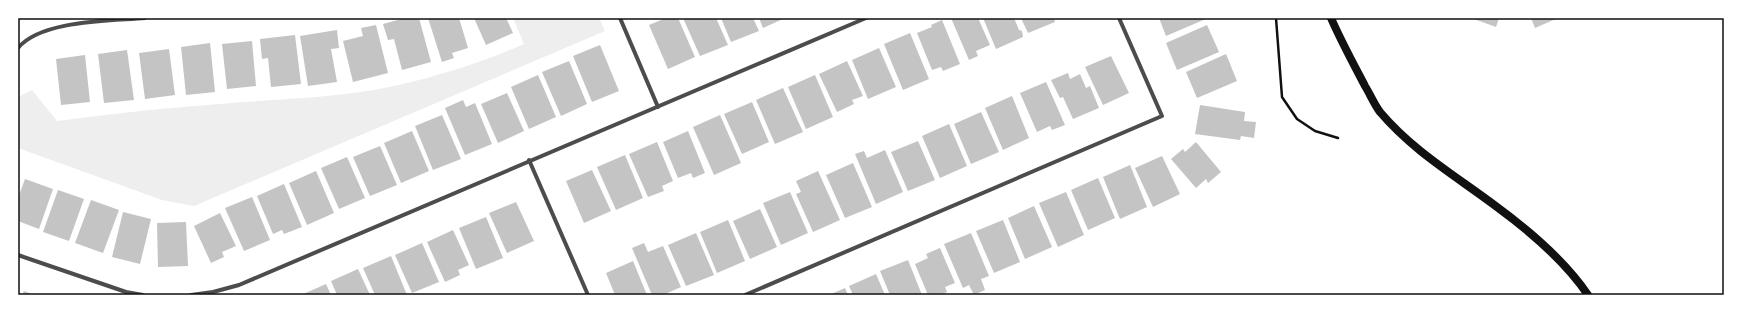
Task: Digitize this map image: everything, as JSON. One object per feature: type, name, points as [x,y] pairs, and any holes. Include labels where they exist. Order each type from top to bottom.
[{"type":"main road","points":[[1331,18],[1342,45],[1379,110],[1394,127],[1427,158],[1497,206],[1528,230],[1575,276],[1588,295]]},
{"type":"street","points":[[18,48],[30,37],[45,30],[63,26],[145,18]]},
{"type":"street","points":[[620,18],[658,107]]},
{"type":"street","points":[[191,295],[239,286],[529,160],[658,107],[866,18]]},
{"type":"street","points":[[745,295],[1162,116],[1119,18]]},
{"type":"street","points":[[529,160],[588,295]]},
{"type":"street","points":[[18,255],[126,292],[143,295]]},
{"type":"path","points":[[1276,18],[1282,97],[1297,119],[1315,131],[1338,138]]},
{"type":"shaded area","points":[[513,18],[599,18],[605,31],[194,206],[162,200],[18,148],[18,97],[32,90],[57,121],[167,108],[321,97],[356,93],[432,77],[488,59],[524,44]]},
{"type":"building","points":[[405,18],[419,18],[431,62],[402,70],[394,39],[388,40],[383,24]]},
{"type":"building","points":[[428,18],[459,18],[468,48],[452,53],[454,58],[442,62]]},
{"type":"building","points":[[474,18],[506,18],[513,33],[486,45]]},
{"type":"building","points":[[666,18],[678,18],[695,57],[668,69],[649,25]]},
{"type":"building","points":[[683,18],[716,18],[728,45],[700,56]]},
{"type":"building","points":[[721,18],[753,18],[759,31],[731,42]]},
{"type":"building","points":[[759,18],[785,18],[763,28]]},
{"type":"building","points":[[951,18],[978,18],[990,45],[976,51],[978,56],[969,60]]},
{"type":"building","points":[[983,18],[1014,18],[1019,30],[1022,31],[1023,37],[996,49]]},
{"type":"building","points":[[1021,18],[1054,18],[1055,22],[1028,33]]},
{"type":"building","points":[[1159,18],[1208,18],[1166,36]]},
{"type":"building","points":[[1471,18],[1499,18],[1496,27]]},
{"type":"building","points":[[1531,18],[1558,18],[1535,28]]},
{"type":"building","points":[[942,20],[960,64],[943,71],[941,67],[932,70],[917,33],[932,27],[931,25]]},
{"type":"building","points":[[376,25],[388,73],[353,82],[343,41],[363,36],[361,28]]},
{"type":"building","points":[[1207,25],[1219,52],[1177,70],[1166,43]]},
{"type":"building","points":[[337,30],[339,48],[331,49],[337,82],[308,86],[300,36]]},
{"type":"building","points":[[910,33],[929,79],[903,90],[884,44]]},
{"type":"building","points":[[295,35],[301,84],[271,87],[268,58],[262,59],[260,39]]},
{"type":"building","points":[[252,41],[256,86],[227,89],[222,44]]},
{"type":"building","points":[[210,43],[215,92],[186,95],[181,47]]},
{"type":"building","points":[[600,45],[619,91],[592,102],[573,56]]},
{"type":"building","points":[[879,48],[896,87],[868,99],[852,60]]},
{"type":"building","points":[[169,49],[175,95],[145,99],[139,53]]},
{"type":"building","points":[[127,50],[134,100],[104,103],[98,54]]},
{"type":"building","points":[[1226,54],[1237,81],[1197,98],[1186,72]]},
{"type":"building","points":[[85,55],[90,102],[61,105],[56,59]]},
{"type":"building","points":[[1111,56],[1129,93],[1103,105],[1085,67]]},
{"type":"building","points":[[569,61],[587,104],[561,116],[542,72]]},
{"type":"building","points":[[847,61],[863,96],[852,100],[854,104],[837,112],[819,74]]},
{"type":"building","points":[[1068,73],[1070,79],[1080,74],[1086,88],[1090,86],[1099,108],[1073,119],[1063,97],[1060,98],[1051,80]]},
{"type":"building","points":[[538,75],[556,117],[529,129],[511,87]]},
{"type":"building","points":[[815,75],[833,117],[806,129],[788,87]]},
{"type":"building","points":[[1046,82],[1065,125],[1052,130],[1050,126],[1037,132],[1020,93]]},
{"type":"building","points":[[783,88],[803,132],[775,144],[756,100]]},
{"type":"building","points":[[507,93],[524,131],[498,143],[481,104]]},
{"type":"building","points":[[1012,96],[1029,138],[1003,150],[985,108]]},
{"type":"building","points":[[463,100],[466,107],[475,103],[492,144],[465,155],[445,108]]},
{"type":"building","points":[[752,102],[769,142],[742,154],[724,114]]},
{"type":"building","points":[[1200,105],[1245,112],[1244,121],[1256,122],[1254,138],[1241,136],[1240,140],[1195,134]]},
{"type":"building","points":[[981,112],[999,152],[971,164],[954,124]]},
{"type":"building","points":[[442,115],[461,159],[433,170],[415,126]]},
{"type":"building","points":[[720,115],[741,163],[714,175],[693,127]]},
{"type":"building","points":[[949,124],[967,166],[940,178],[922,136]]},
{"type":"building","points":[[412,131],[429,171],[401,183],[384,143]]},
{"type":"building","points":[[688,131],[705,173],[693,178],[691,173],[678,178],[663,142]]},
{"type":"building","points":[[918,141],[935,180],[908,191],[891,152]]},
{"type":"building","points":[[657,142],[673,181],[662,186],[664,191],[648,197],[629,154]]},
{"type":"building","points":[[1196,142],[1221,172],[1208,183],[1206,179],[1196,188],[1171,159],[1183,149],[1185,152]]},
{"type":"building","points":[[380,146],[397,185],[370,196],[353,157]]},
{"type":"building","points":[[885,150],[903,192],[876,204],[855,154],[864,151],[867,158]]},
{"type":"building","points":[[625,155],[643,198],[616,210],[597,167]]},
{"type":"building","points":[[1162,156],[1180,194],[1153,207],[1135,168]]},
{"type":"building","points":[[347,157],[365,198],[339,209],[321,168]]},
{"type":"building","points":[[853,163],[872,207],[845,218],[826,175]]},
{"type":"building","points":[[1130,165],[1147,207],[1120,219],[1103,177]]},
{"type":"building","points":[[592,170],[611,211],[584,223],[566,181]]},
{"type":"building","points":[[316,171],[334,213],[307,225],[289,183]]},
{"type":"building","points":[[818,171],[840,220],[813,232],[796,194],[801,192],[796,181]]},
{"type":"building","points":[[1098,178],[1115,218],[1088,230],[1071,190]]},
{"type":"building","points":[[25,179],[53,189],[39,229],[18,221],[18,198]]},
{"type":"building","points":[[284,184],[302,227],[284,234],[282,230],[273,234],[257,196]]},
{"type":"building","points":[[58,190],[84,199],[69,241],[43,232]]},
{"type":"building","points":[[790,192],[808,233],[781,245],[763,203]]},
{"type":"building","points":[[1066,192],[1084,235],[1058,247],[1039,203]]},
{"type":"building","points":[[252,197],[270,240],[244,251],[225,208]]},
{"type":"building","points":[[91,200],[119,210],[103,253],[75,243]]},
{"type":"building","points":[[516,202],[534,241],[507,253],[489,213]]},
{"type":"building","points":[[1034,206],[1052,247],[1025,259],[1008,218]]},
{"type":"building","points":[[760,209],[777,247],[750,259],[733,221]]},
{"type":"building","points":[[123,212],[151,219],[140,264],[112,257]]},
{"type":"building","points":[[220,213],[236,246],[222,252],[224,257],[211,263],[194,226]]},
{"type":"building","points":[[486,217],[503,258],[476,269],[459,228]]},
{"type":"building","points":[[728,220],[745,261],[717,273],[700,232]]},
{"type":"building","points":[[1003,220],[1020,262],[994,273],[976,231]]},
{"type":"building","points":[[186,222],[188,266],[158,267],[157,223]]},
{"type":"building","points":[[453,230],[469,265],[458,270],[460,275],[445,282],[427,242]]},
{"type":"building","points":[[696,233],[714,275],[686,286],[668,245]]},
{"type":"building","points":[[971,233],[989,276],[981,279],[985,290],[974,295],[969,285],[963,288],[944,244]]},
{"type":"building","points":[[422,243],[439,282],[412,293],[395,255]]},
{"type":"building","points":[[644,243],[648,252],[663,246],[681,287],[663,295],[652,295],[632,248]]},
{"type":"building","points":[[940,248],[955,283],[945,287],[947,292],[940,295],[928,295],[915,264],[928,258],[926,254]]},
{"type":"building","points":[[391,256],[407,295],[375,295],[363,268]]},
{"type":"building","points":[[908,260],[922,295],[890,295],[880,271]]},
{"type":"building","points":[[633,261],[647,295],[615,295],[606,273]]},
{"type":"building","points":[[358,269],[370,295],[337,295],[331,281]]},
{"type":"building","points":[[876,274],[885,295],[853,295],[849,286]]},
{"type":"building","points":[[326,284],[331,295],[301,295]]},
{"type":"building","points":[[845,288],[848,295],[829,295]]},
{"type":"building","points":[[24,291],[35,295],[22,295]]}]
